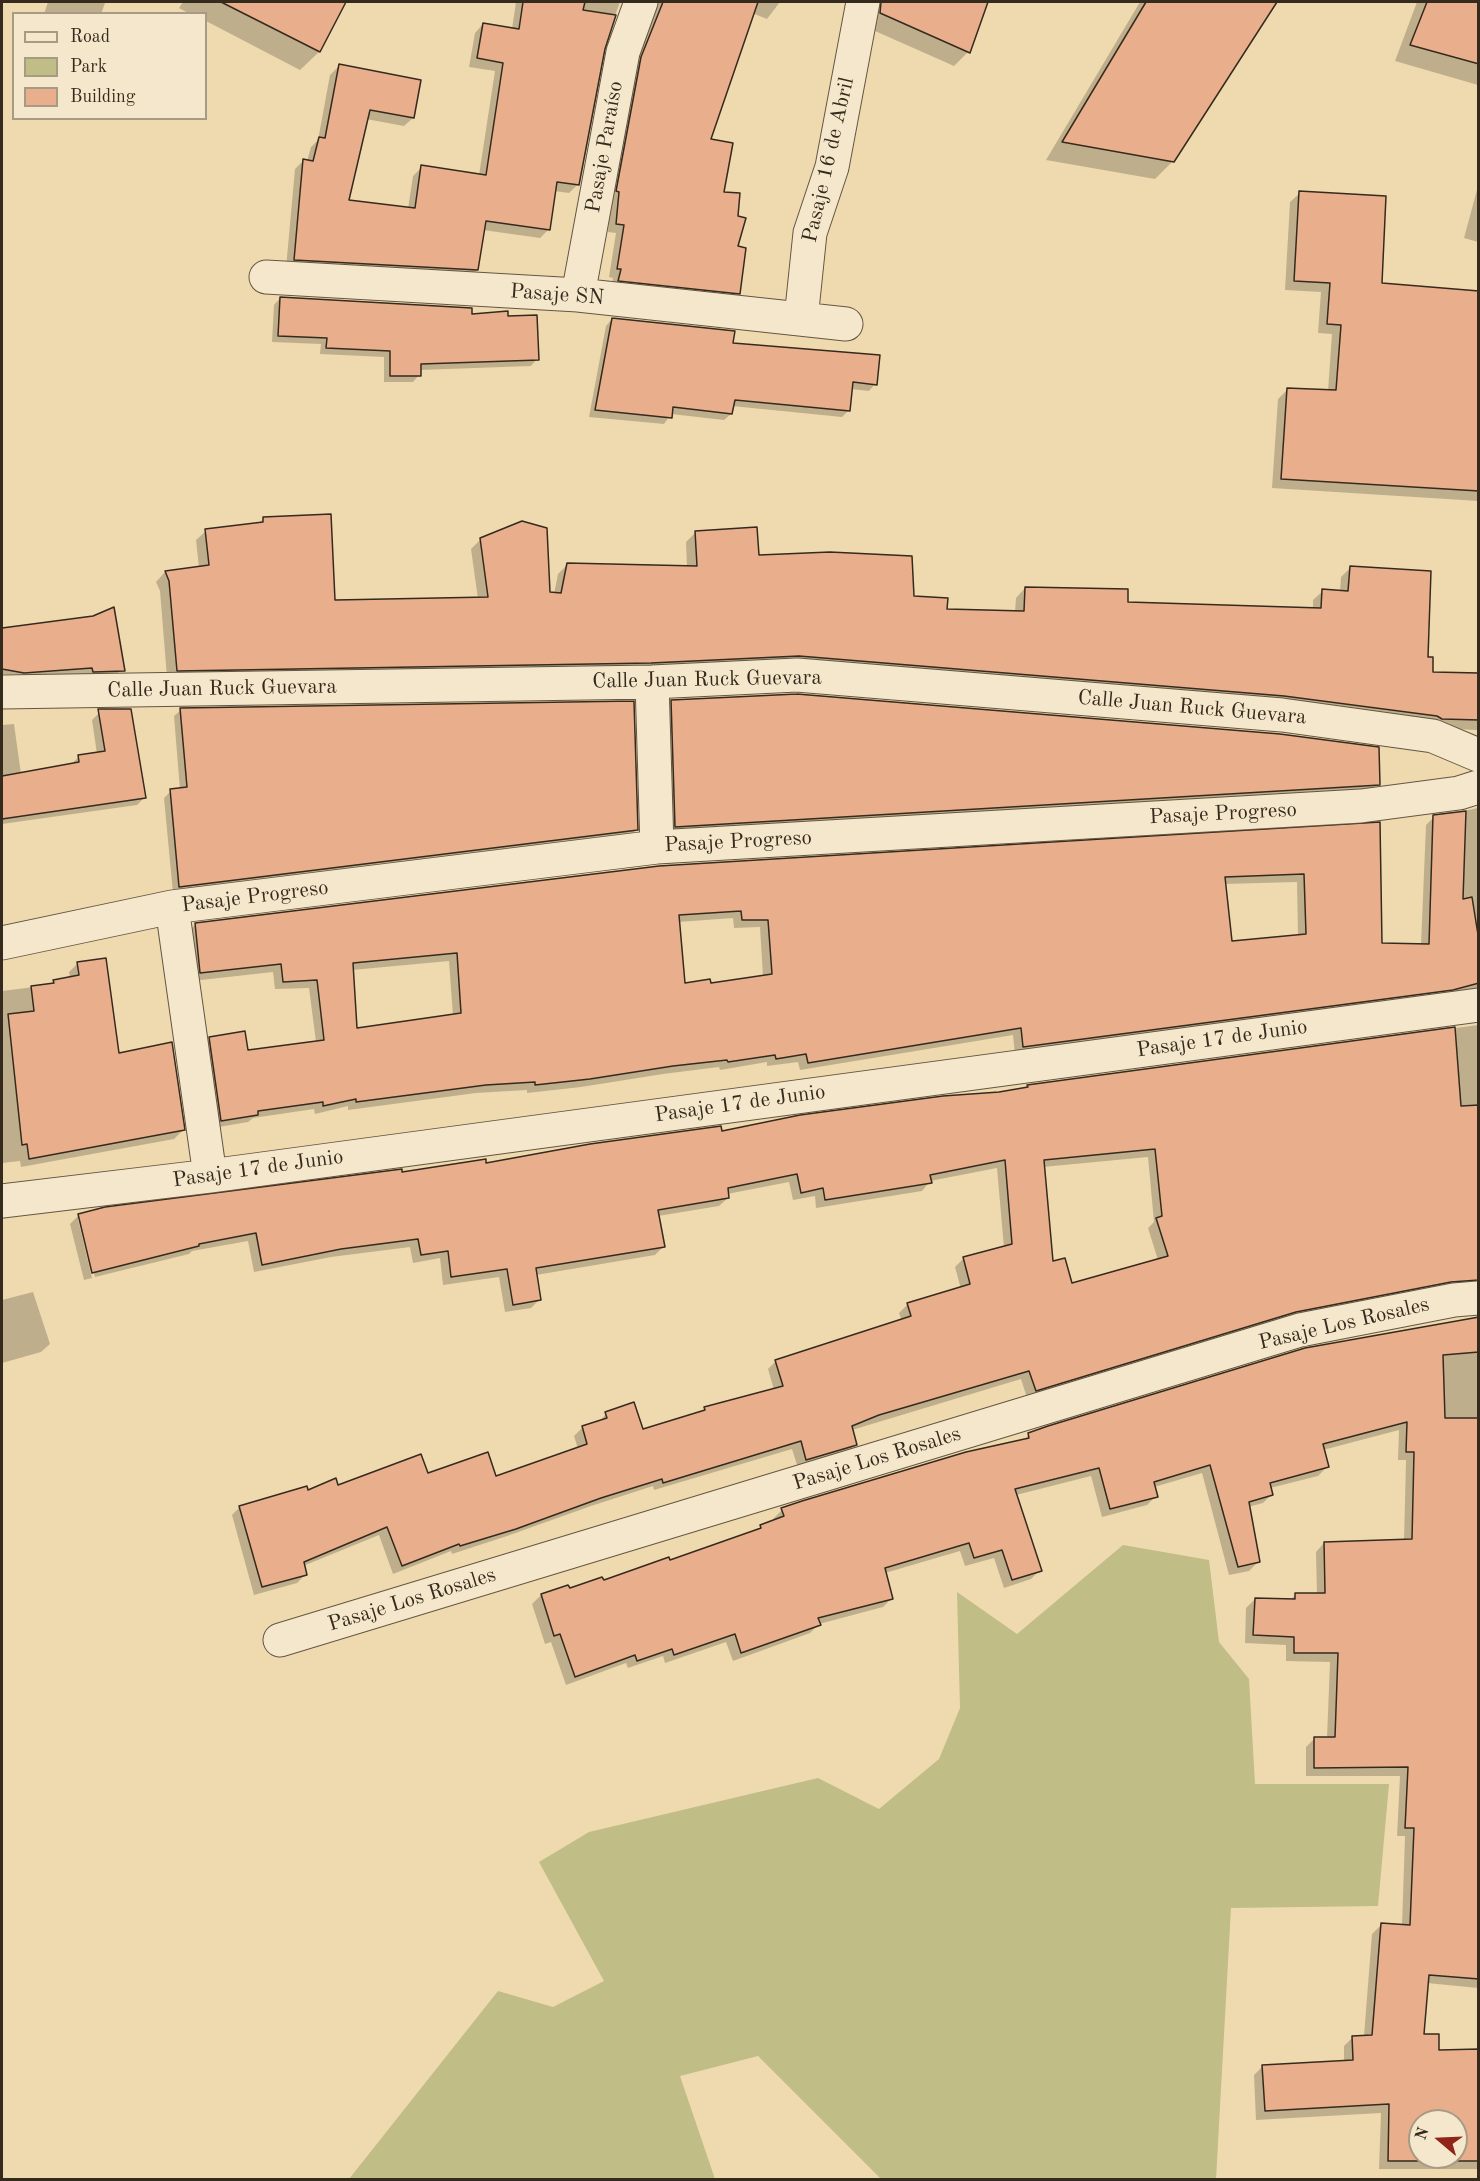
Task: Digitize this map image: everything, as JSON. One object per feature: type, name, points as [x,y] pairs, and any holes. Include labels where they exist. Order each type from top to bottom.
[{"type":"street","name":"Pasaje Paraíso","points":[[578,295],[623,52],[641,2]]},
{"type":"street","name":"Pasaje 16 de Abril","points":[[801,319],[810,233],[832,167],[863,2]]},
{"type":"street","name":"Pasaje SN","points":[[266,277],[578,295],[846,324]]},
{"type":"street","name":"Calle Juan Ruck Guevara","points":[[2,692],[652,682],[797,675],[1282,715],[1432,736],[1479,755]]},
{"type":"street","points":[[652,682],[657,847]]},
{"type":"street","name":"Pasaje Progreso","points":[[2,944],[172,907],[657,847],[1361,806],[1459,794],[1479,787]]},
{"type":"street","points":[[172,907],[210,1176]]},
{"type":"street","name":"Pasaje 17 de Junio","points":[[2,1201],[210,1176],[1479,1005]]},
{"type":"street","name":"Pasaje Los Rosales","points":[[280,1640],[1300,1330],[1454,1300],[1479,1298]]},
{"type":"green space","points":[[1123,1545],[1209,1560],[1219,1642],[1249,1679],[1255,1784],[1389,1784],[1378,1906],[1231,1908],[1216,2179],[881,2179],[758,2056],[680,2076],[715,2179],[349,2179],[498,1991],[553,2007],[604,1981],[539,1862],[589,1832],[818,1778],[879,1809],[939,1759],[960,1708],[957,1592],[1017,1634]]},
{"type":"building","points":[[221,2],[346,2],[320,52]]},
{"type":"building","points":[[523,2],[585,2],[583,10],[616,15],[605,49],[579,185],[557,182],[550,230],[486,221],[478,270],[294,260],[303,159],[313,161],[319,137],[325,138],[339,64],[421,80],[414,118],[370,110],[349,200],[415,208],[421,165],[486,175],[503,63],[477,58],[483,23],[519,29]]},
{"type":"building","points":[[663,2],[758,2],[711,139],[733,143],[724,192],[740,193],[738,216],[746,218],[738,246],[746,248],[740,294],[618,281],[621,269],[617,269],[624,225],[616,224],[619,192],[616,191],[641,57]]},
{"type":"building","points":[[881,2],[988,2],[970,53],[880,13]]},
{"type":"building","points":[[1146,2],[1277,2],[1174,162],[1062,142]]},
{"type":"building","points":[[1427,2],[1479,2],[1479,64],[1410,45]]},
{"type":"building","points":[[1299,191],[1386,196],[1382,283],[1479,291],[1479,491],[1281,479],[1287,388],[1336,390],[1341,325],[1327,324],[1330,283],[1294,281]]},
{"type":"building","points":[[280,297],[472,308],[472,314],[508,311],[508,316],[537,315],[539,360],[421,364],[421,376],[390,376],[390,351],[326,348],[327,338],[278,336]]},
{"type":"building","points":[[612,318],[735,331],[733,343],[880,355],[877,385],[853,382],[850,411],[735,400],[732,414],[673,407],[672,418],[595,410]]},
{"type":"building","points":[[331,514],[335,600],[488,597],[480,538],[522,521],[547,528],[550,592],[561,593],[567,563],[697,566],[695,531],[757,527],[759,555],[830,552],[912,556],[914,596],[948,598],[947,609],[1024,611],[1025,587],[1128,589],[1128,602],[1321,608],[1322,589],[1348,591],[1350,566],[1431,571],[1428,657],[1433,657],[1433,672],[1479,673],[1479,720],[1442,719],[1437,716],[1284,696],[799,656],[651,663],[177,671],[169,581],[165,571],[209,565],[205,529],[263,522],[263,517]]},
{"type":"building","points":[[114,607],[125,671],[93,672],[92,668],[24,673],[2,669],[2,628],[93,616]]},
{"type":"building","points":[[797,694],[1280,734],[1379,747],[1380,785],[675,827],[671,700]]},
{"type":"building","points":[[634,701],[638,830],[179,887],[170,789],[187,787],[180,708]]},
{"type":"building","points":[[98,709],[131,709],[146,798],[2,819],[2,776],[79,762],[78,755],[105,751]]},
{"type":"building","points":[[1466,811],[1463,899],[1472,897],[1479,941],[1479,983],[1453,990],[1023,1047],[1021,1028],[808,1063],[806,1054],[776,1059],[775,1055],[535,1085],[535,1082],[486,1085],[356,1102],[356,1099],[323,1106],[323,1102],[258,1111],[258,1115],[221,1121],[209,1037],[245,1031],[248,1050],[324,1040],[317,980],[283,982],[281,964],[200,973],[195,923],[659,866],[1380,822],[1382,943],[1429,944],[1433,815]],"holes":[[[1304,874],[1306,934],[1232,941],[1225,877]],[[741,911],[742,920],[768,920],[772,974],[711,983],[710,979],[685,983],[679,915]],[[457,953],[461,1013],[357,1028],[353,963]]]},
{"type":"building","points":[[106,958],[119,1053],[172,1042],[185,1130],[29,1159],[27,1144],[22,1145],[8,1014],[34,1011],[31,986],[54,983],[53,980],[79,975],[77,962]]},
{"type":"building","points":[[1455,1027],[1461,1106],[1479,1105],[1479,1280],[1451,1282],[1296,1312],[1036,1391],[1029,1371],[879,1415],[852,1426],[857,1445],[806,1460],[801,1441],[663,1483],[662,1479],[601,1498],[516,1529],[460,1546],[459,1544],[402,1566],[387,1527],[304,1562],[307,1575],[262,1587],[239,1506],[307,1486],[308,1490],[336,1478],[338,1485],[421,1454],[428,1473],[488,1452],[496,1476],[587,1444],[582,1426],[607,1418],[605,1412],[634,1402],[643,1429],[705,1410],[704,1407],[783,1386],[775,1360],[911,1316],[907,1303],[970,1284],[963,1257],[1012,1244],[1005,1160],[930,1175],[932,1183],[825,1200],[823,1188],[801,1193],[797,1174],[728,1188],[729,1198],[658,1210],[665,1247],[536,1268],[541,1300],[513,1305],[507,1269],[451,1277],[448,1251],[421,1255],[418,1239],[341,1249],[262,1265],[256,1233],[199,1244],[199,1246],[92,1273],[78,1214],[105,1207],[402,1169],[402,1172],[486,1159],[486,1163],[590,1144],[721,1126],[722,1131],[800,1115],[943,1096],[999,1092],[1028,1087],[1027,1085]],"holes":[[[1155,1149],[1162,1216],[1156,1218],[1168,1256],[1072,1283],[1065,1258],[1053,1261],[1044,1160]]]},
{"type":"building","points":[[1479,1317],[1479,1352],[1443,1355],[1445,1418],[1479,1418],[1479,1979],[1429,1975],[1424,2034],[1439,2034],[1439,2050],[1479,2049],[1479,2161],[1468,2161],[1468,2109],[1408,2109],[1408,2161],[1388,2161],[1389,2104],[1265,2111],[1262,2065],[1353,2060],[1352,2036],[1372,2035],[1381,1923],[1410,1925],[1414,1828],[1405,1828],[1408,1767],[1314,1768],[1314,1737],[1335,1737],[1338,1653],[1294,1653],[1294,1637],[1253,1635],[1255,1598],[1295,1599],[1295,1593],[1325,1593],[1324,1542],[1412,1539],[1414,1452],[1406,1452],[1407,1422],[1323,1444],[1329,1467],[1270,1483],[1273,1495],[1249,1502],[1260,1562],[1238,1567],[1210,1465],[1154,1482],[1158,1497],[1110,1509],[1099,1468],[1015,1489],[1042,1571],[1012,1580],[1002,1550],[974,1558],[969,1543],[885,1568],[893,1599],[818,1618],[821,1625],[741,1653],[735,1634],[674,1655],[672,1649],[637,1661],[635,1655],[575,1677],[560,1634],[554,1636],[541,1594],[568,1585],[570,1588],[602,1577],[604,1580],[669,1557],[670,1560],[761,1528],[760,1525],[784,1516],[781,1508],[966,1452],[1029,1438],[1028,1433],[1305,1348]]}]
